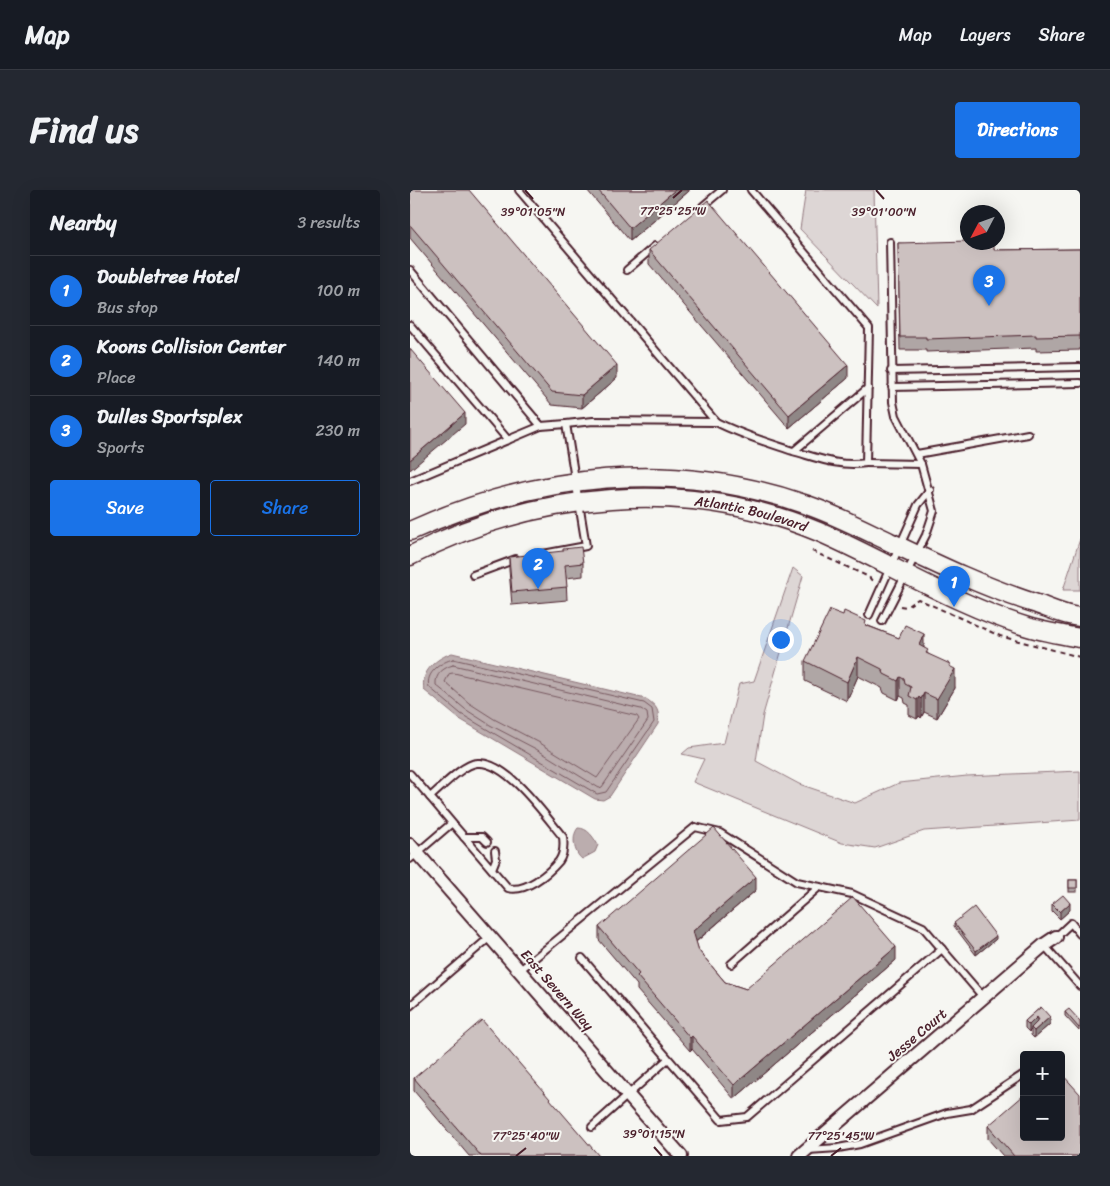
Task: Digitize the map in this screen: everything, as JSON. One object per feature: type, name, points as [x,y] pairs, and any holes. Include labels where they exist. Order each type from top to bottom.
[{"type":"main road","name":"Atlantic Boulevard","points":[[410,531],[450,513],[490,499],[577,480],[678,478],[734,486],[807,505],[840,518],[915,555],[1022,599],[1080,617]]},
{"type":"main road","name":"Atlantic Boulevard","points":[[410,556],[471,528],[502,518],[579,501],[655,498],[742,509],[817,532],[971,604],[1028,627],[1080,638]]},
{"type":"street","name":"East Severn Way","points":[[412,852],[492,936],[681,1156]]},
{"type":"street","name":"Jesse Court","points":[[803,1153],[1044,945],[1056,937]]},
{"type":"lane","points":[[519,190],[716,422],[746,437],[826,462],[851,465],[866,463],[921,464]]},
{"type":"lane","points":[[700,208],[722,190]]},
{"type":"lane","points":[[751,190],[869,328],[866,463]]},
{"type":"lane","points":[[627,270],[664,239]]},
{"type":"lane","points":[[869,614],[899,570],[915,555],[926,534],[934,511],[930,490],[917,454],[896,416],[892,387],[890,242]]},
{"type":"lane","points":[[410,270],[541,426]]},
{"type":"lane","points":[[410,325],[508,440]]},
{"type":"lane","points":[[892,371],[1080,368]]},
{"type":"lane","points":[[892,387],[1080,383]]},
{"type":"lane","points":[[794,451],[868,388]]},
{"type":"lane","points":[[410,481],[541,426],[593,421],[716,422]]},
{"type":"lane","points":[[531,556],[586,546],[577,480],[566,424]]},
{"type":"lane","points":[[917,454],[1028,434]]},
{"type":"lane","points":[[882,621],[899,570],[900,546],[918,505],[930,490]]},
{"type":"lane","points":[[473,575],[522,558]]},
{"type":"lane","points":[[410,774],[508,888],[516,890],[527,888],[560,860],[564,846],[563,837],[530,797],[505,774],[488,765],[477,763],[467,766],[430,797]]},
{"type":"lane","points":[[412,852],[452,822]]},
{"type":"lane","points":[[520,970],[695,826],[720,833],[796,882],[852,894],[923,928],[984,998]]},
{"type":"lane","points":[[464,837],[482,837],[487,842]]},
{"type":"lane","points":[[492,869],[496,859],[495,851]]},
{"type":"lane","points":[[731,964],[819,887]]},
{"type":"lane","points":[[1056,937],[1071,924],[1080,934]]},
{"type":"lane","points":[[410,1006],[492,936]]},
{"type":"lane","points":[[1044,945],[1080,986]]},
{"type":"lane","points":[[582,958],[721,1120],[747,1117],[942,949]]},
{"type":"lane","points":[[592,1127],[668,1059]]},
{"type":"lane","points":[[803,1153],[860,1144],[947,1112],[971,1109],[1020,1077]]},
{"type":"path","points":[[812,551],[869,576],[874,586]]},
{"type":"shaded area","points":[[806,190],[874,190],[877,309],[800,229]]},
{"type":"shaded area","points":[[1080,539],[1080,590],[1063,590]]},
{"type":"shaded area","points":[[793,568],[803,576],[763,715],[756,761],[799,784],[855,803],[899,783],[967,776],[1080,771],[1080,820],[924,831],[875,848],[842,843],[693,782],[704,759],[682,754],[689,748],[724,743],[739,684],[754,681]]},
{"type":"water","points":[[452,653],[646,699],[657,709],[659,716],[658,724],[610,796],[603,800],[595,799],[458,718],[424,690],[423,683],[427,671],[435,662]]},
{"type":"water","points":[[578,828],[587,831],[598,845],[595,852],[582,859],[577,853],[574,844]]},
{"type":"building","points":[[410,190],[469,190],[617,365],[582,395],[552,392],[410,225]]},
{"type":"building","points":[[598,190],[675,190],[630,228]]},
{"type":"building","points":[[708,200],[848,365],[789,415],[649,250]]},
{"type":"building","points":[[960,241],[960,250],[1080,249],[1080,336],[1036,337],[1036,335],[926,339],[926,337],[900,337],[898,243]]},
{"type":"building","points":[[410,349],[465,413],[410,460]]},
{"type":"building","points":[[581,547],[583,563],[565,565],[567,587],[512,592],[509,557]]},
{"type":"building","points":[[830,610],[843,615],[844,611],[866,621],[865,625],[899,638],[905,625],[924,634],[919,645],[928,650],[926,653],[950,664],[949,666],[955,669],[937,699],[924,693],[921,699],[919,697],[917,700],[909,696],[911,687],[905,684],[904,679],[900,677],[898,681],[884,674],[882,669],[858,657],[847,682],[805,661]]},
{"type":"building","points":[[714,828],[756,877],[693,931],[699,951],[725,982],[746,989],[853,897],[896,947],[734,1085],[692,1036],[690,1038],[637,976],[639,974],[599,927]]},
{"type":"building","points":[[1069,880],[1077,880],[1077,888],[1069,888]]},
{"type":"building","points":[[1063,895],[1070,903],[1060,912],[1052,904]]},
{"type":"building","points":[[974,907],[996,936],[976,951],[954,923]]},
{"type":"building","points":[[1041,1007],[1050,1017],[1034,1031],[1031,1028],[1039,1020],[1037,1017],[1029,1025],[1025,1021]]},
{"type":"building","points":[[1069,1009],[1080,1021],[1079,1028],[1065,1012]]},
{"type":"building","points":[[482,1020],[599,1156],[481,1156],[414,1078]]},
{"type":"building","points":[[1065,1077],[1080,1094],[1080,1156],[1014,1156],[988,1126],[1020,1098],[1020,1141],[1065,1141]]},
{"type":"place","name":"Dulles Sportsplex","points":[[989,306]]},
{"type":"place","name":"Koons Collision Center","points":[[538,589]]},
{"type":"place","name":"Doubletree Hotel","points":[[954,607]]}]
